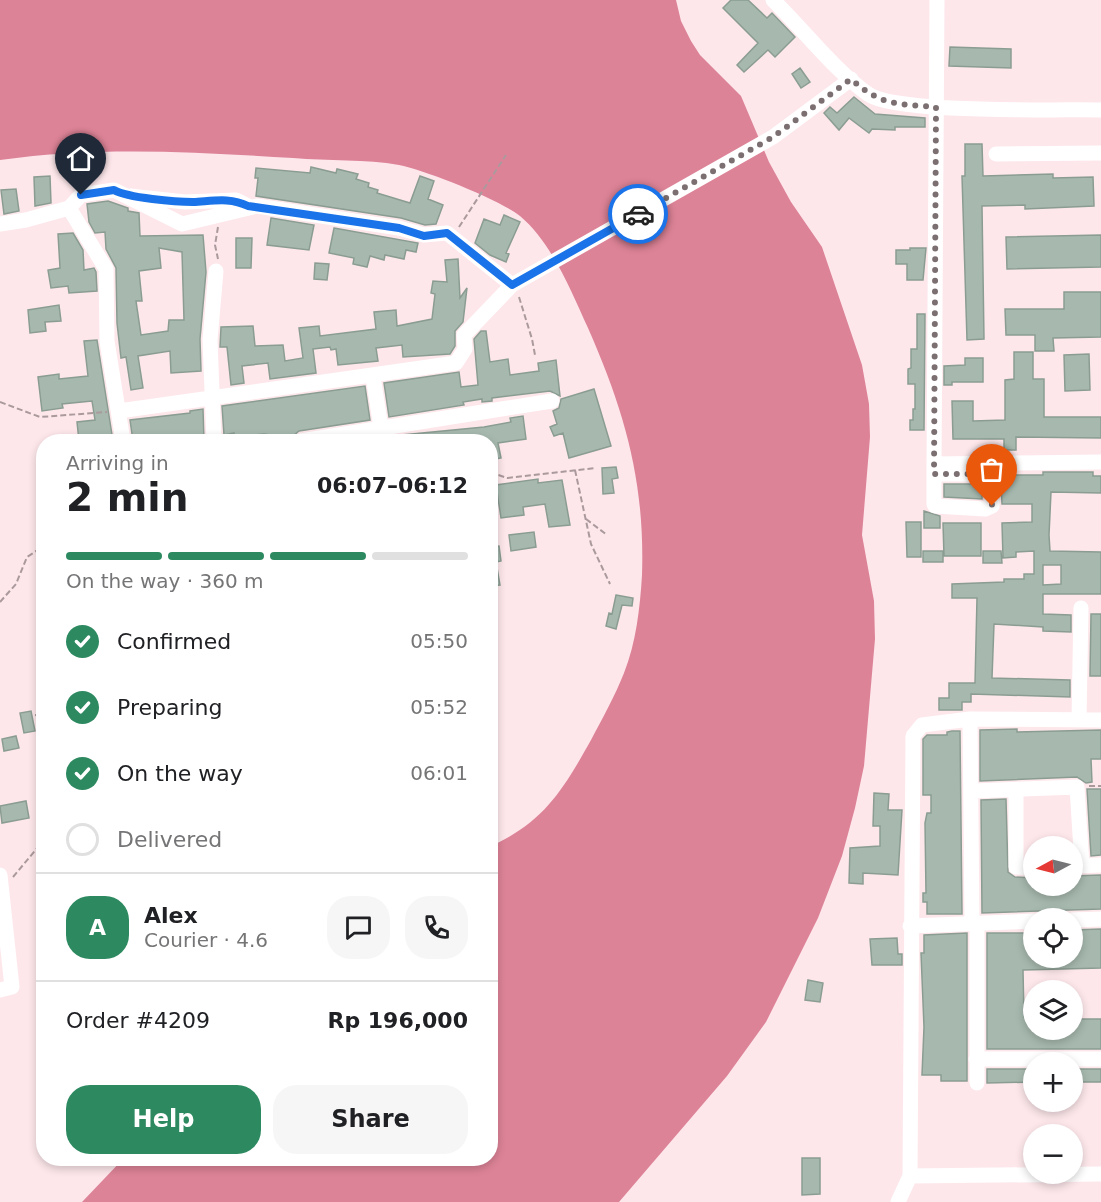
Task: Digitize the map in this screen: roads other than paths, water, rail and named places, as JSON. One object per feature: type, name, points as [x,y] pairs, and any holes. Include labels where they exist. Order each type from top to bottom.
[{"type":"street","points":[[937,0],[934,469],[1101,462]]},
{"type":"street","points":[[779,3],[851,79],[868,95],[878,99],[936,107],[1101,110]]},
{"type":"street","points":[[118,411],[456,363],[465,349],[465,334],[512,285],[773,137],[851,79]]},
{"type":"street","points":[[996,154],[1101,153]]},
{"type":"street","points":[[0,224],[26,220],[69,208],[81,195],[114,190],[182,224],[248,206]]},
{"type":"street","points":[[124,196],[185,202],[236,200],[248,206],[399,228],[424,236],[447,233],[512,285]]},
{"type":"street","points":[[69,208],[106,269],[107,341],[122,434]]},
{"type":"street","points":[[213,434],[210,398],[210,340],[216,271]]},
{"type":"street","points":[[373,376],[382,434]]},
{"type":"street","points":[[387,434],[552,401]]},
{"type":"street","points":[[1079,719],[1081,608]]},
{"type":"street","points":[[970,719],[976,1083]]},
{"type":"street","points":[[898,1202],[910,1176],[913,736],[922,725],[970,719],[1101,720]]},
{"type":"street","points":[[972,791],[1077,787],[1077,836]]},
{"type":"street","points":[[1016,790],[1016,867],[1023,867]]},
{"type":"street","points":[[1083,866],[1101,865]]},
{"type":"street","points":[[0,875],[12,987],[0,990]]},
{"type":"street","points":[[1083,920],[1101,919]]},
{"type":"street","points":[[910,926],[1023,922]]},
{"type":"street","points":[[976,1059],[1101,1059]]},
{"type":"street","points":[[910,1176],[1101,1174]]}]
